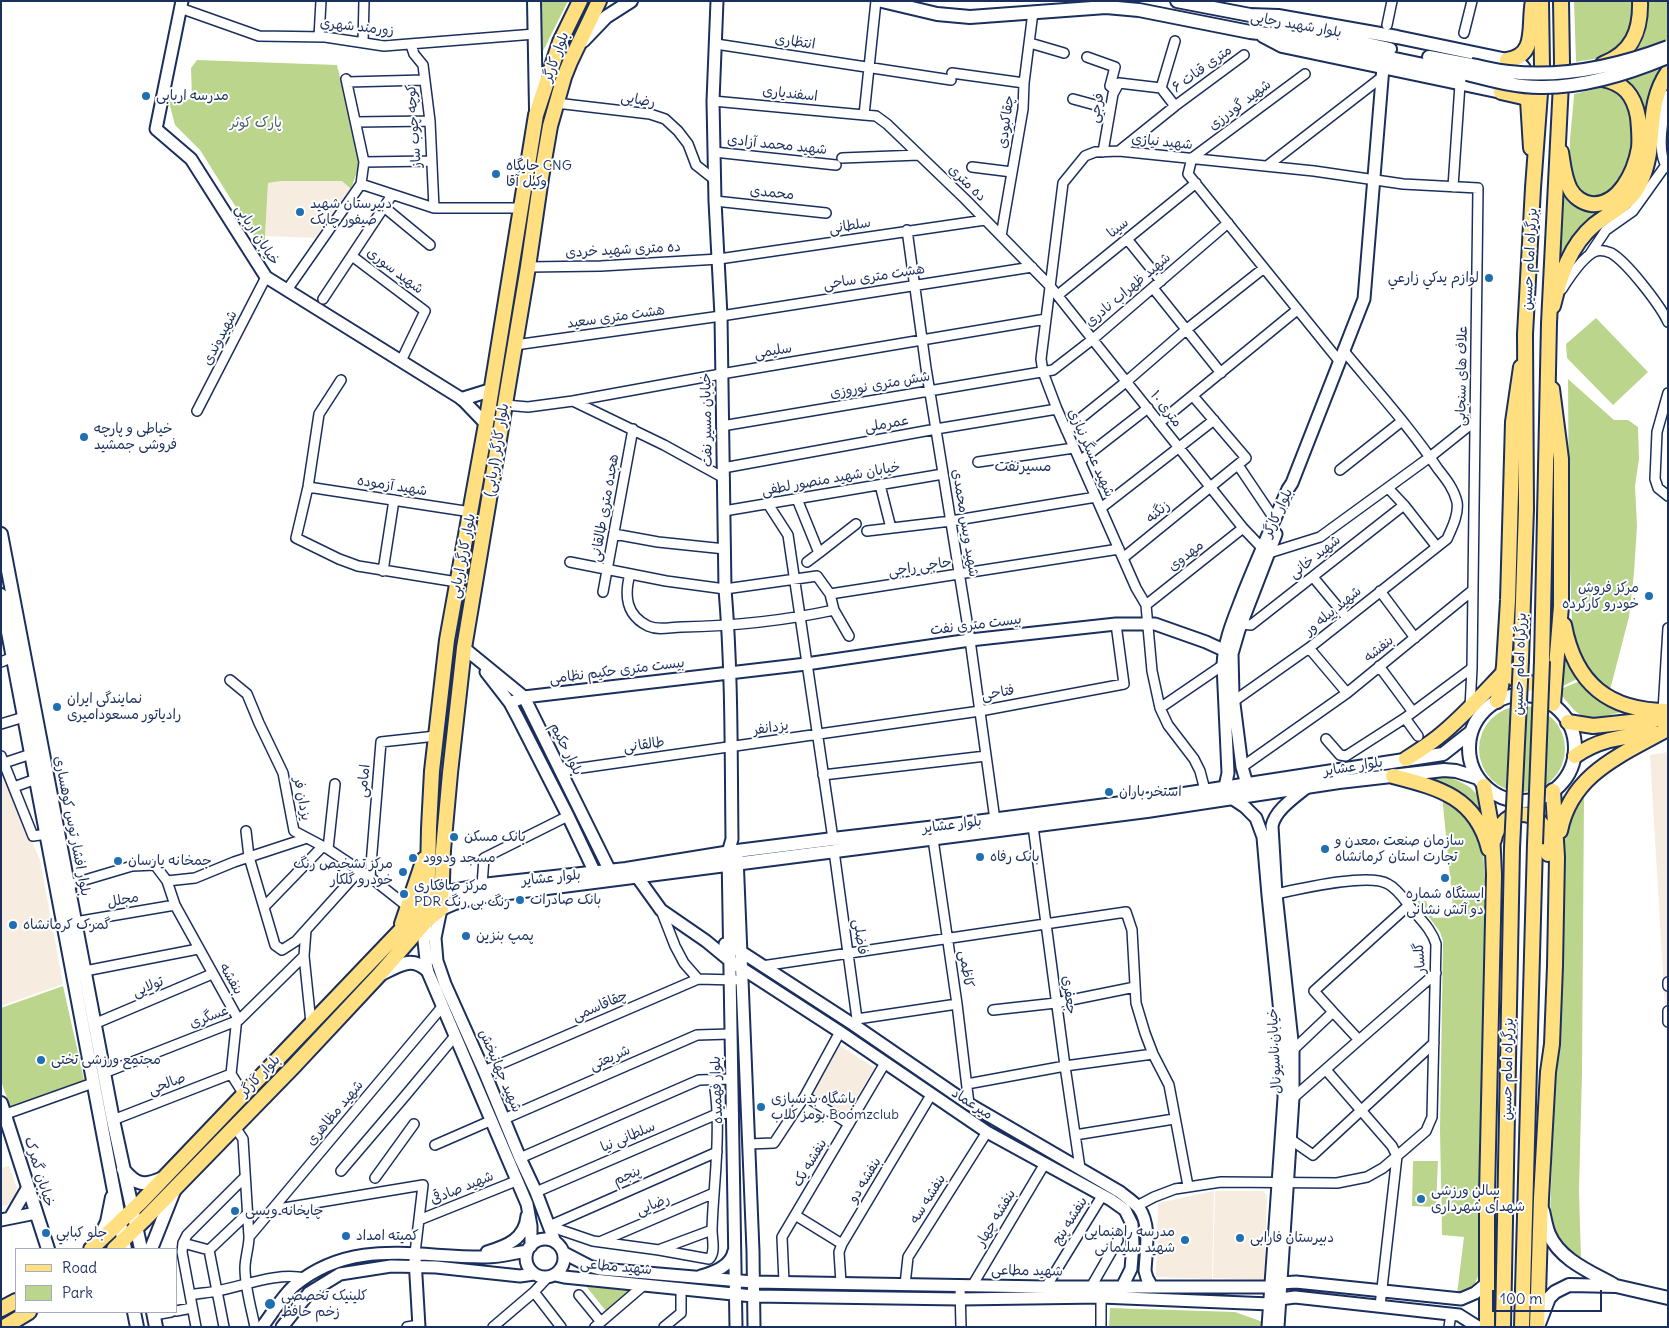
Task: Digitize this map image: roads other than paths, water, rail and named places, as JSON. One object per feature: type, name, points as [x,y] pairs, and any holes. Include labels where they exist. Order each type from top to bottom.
[{"type":"main road","points":[[534,1],[536,115]]},
{"type":"main road","name":"بلوار کارگر","points":[[536,115],[560,42],[580,1]]},
{"type":"main road","name":"بلوار کارگر (اربابی)","points":[[441,909],[442,866],[450,773],[464,648],[550,126],[570,62],[599,1]]},
{"type":"main road","points":[[570,62],[585,39],[601,21],[630,1]]},
{"type":"main road","name":"بلوار شهید رجایی","points":[[882,1],[932,7],[970,16],[1106,7],[1123,8],[1256,33],[1285,36],[1466,74]]},
{"type":"main road","name":"بلوار شهید رجایی","points":[[1178,1],[1250,15],[1276,24],[1430,58],[1466,74]]},
{"type":"main road","name":"بزرگراه امام حسین","points":[[1503,1327],[1512,848],[1526,509],[1525,334],[1542,66],[1540,1]]},
{"type":"main road","name":"بزرگراه امام حسین","points":[[1522,1327],[1535,844],[1542,661],[1549,323],[1557,130],[1562,63],[1562,1]]},
{"type":"main road","points":[[1598,73],[1620,56],[1635,37],[1639,23],[1640,1]]},
{"type":"main road","points":[[1507,60],[1517,58],[1529,45],[1532,5]]},
{"type":"main road","points":[[1250,15],[1278,16],[1397,37],[1517,62],[1524,67],[1527,74],[1524,88],[1519,91],[1501,92]]},
{"type":"main road","points":[[1256,33],[1282,46],[1383,72],[1466,74],[1503,83],[1542,88],[1570,85],[1668,47]]},
{"type":"main road","points":[[560,42],[566,37],[572,38],[576,48]]},
{"type":"main road","points":[[1598,73],[1668,57]]},
{"type":"main road","points":[[1549,323],[1564,268],[1578,242],[1593,226],[1629,200],[1639,185],[1649,155],[1655,97],[1668,72]]},
{"type":"main road","points":[[1557,130],[1565,177],[1573,194],[1589,204],[1597,204],[1612,199],[1626,183],[1632,171],[1639,147],[1640,132],[1637,112],[1629,94],[1616,82],[1598,73]]},
{"type":"main road","points":[[1466,74],[1501,92],[1528,100],[1534,188]]},
{"type":"main road","name":"بلوار کارگر اربابی","points":[[427,920],[432,771],[447,640],[492,390],[536,115]]},
{"type":"main road","points":[[1497,701],[1504,669],[1508,600],[1513,422],[1525,334]]},
{"type":"main road","points":[[1548,361],[1561,460],[1560,606],[1553,704]]},
{"type":"main road","points":[[462,399],[492,390]]},
{"type":"main road","name":"بلوار افشار توس کوهساری","points":[[1,534],[94,1024],[141,1248]]},
{"type":"main road","name":"بلوار افشار توس کوهساری","points":[[1,597],[7,660],[24,717],[47,834],[120,1223],[120,1246]]},
{"type":"main road","points":[[1560,606],[1567,641],[1572,654],[1577,666],[1594,688],[1615,700],[1666,720]]},
{"type":"main road","points":[[1504,669],[1519,682],[1525,684],[1541,682],[1555,672]]},
{"type":"main road","points":[[1406,759],[1437,737],[1470,708],[1504,669]]},
{"type":"main road","points":[[1443,754],[1471,732],[1482,714],[1497,701],[1510,696],[1525,695],[1553,704],[1568,722],[1574,738],[1575,756],[1572,767],[1566,778],[1553,791],[1536,800],[1522,802],[1508,800],[1496,795],[1481,782],[1473,770],[1469,751],[1471,732]]},
{"type":"main road","points":[[1568,722],[1593,726],[1666,720]]},
{"type":"main road","points":[[1575,756],[1594,744],[1666,720]]},
{"type":"main road","points":[[1557,857],[1560,832],[1565,814],[1586,779],[1666,720]]},
{"type":"main road","points":[[1443,754],[1453,757],[1454,761],[1452,765],[1444,770]]},
{"type":"main road","name":"بلوار عشایر","points":[[427,901],[442,893],[482,885],[833,845],[1443,754]]},
{"type":"main road","name":"بلوار عشایر","points":[[833,845],[933,839],[1444,770],[1456,771],[1481,782]]},
{"type":"main road","points":[[432,771],[450,773]]},
{"type":"main road","points":[[1393,776],[1429,785],[1462,803],[1475,818],[1485,835],[1494,875]]},
{"type":"main road","points":[[1481,782],[1489,808],[1494,843]]},
{"type":"main road","points":[[1538,1327],[1541,1198],[1548,1072],[1552,1044],[1557,857],[1553,791]]},
{"type":"main road","points":[[1487,1327],[1494,843],[1495,835],[1500,825],[1510,817],[1519,814],[1533,816],[1544,828],[1548,844],[1543,1046],[1548,1072]]},
{"type":"main road","points":[[400,931],[428,847]]},
{"type":"main road","name":"بلوار عشایر","points":[[441,909],[477,897],[638,878],[732,858]]},
{"type":"main road","name":"بلوار کارگر","points":[[93,1248],[132,1211],[427,901]]},
{"type":"main road","name":"بلوار کارگر","points":[[120,1246],[379,975],[427,920],[441,909]]},
{"type":"main road","points":[[379,975],[411,962],[420,964],[427,970]]},
{"type":"main road","points":[[341,993],[351,1004]]},
{"type":"main road","name":"خیابان گمرک","points":[[2,1107],[48,1248]]},
{"type":"main road","points":[[123,1169],[133,1181],[138,1183],[149,1183],[163,1178]]},
{"type":"main road","points":[[93,1248],[107,1222],[113,1189]]},
{"type":"main road","points":[[151,1248],[174,1190]]},
{"type":"main road","points":[[1541,1198],[1548,1233],[1559,1249],[1576,1263],[1616,1286]]},
{"type":"main road","points":[[1538,1327],[1549,1298],[1560,1288],[1569,1285],[1616,1286],[1668,1298]]},
{"type":"main road","points":[[1,1309],[15,1302]]},
{"type":"main road","points":[[4,1327],[27,1313]]},
{"type":"main road","points":[[134,1313],[137,1327]]},
{"type":"street","points":[[319,37],[321,1]]},
{"type":"street","points":[[362,43],[364,1]]},
{"type":"street","name":"خیابان مسیر نفت","points":[[717,1],[713,100],[721,316],[725,590],[728,626],[732,858]]},
{"type":"street","points":[[864,112],[876,1]]},
{"type":"street","points":[[1386,25],[1392,1]]},
{"type":"street","points":[[1464,33],[1472,1]]},
{"type":"street","name":"زورمند شهری","points":[[181,5],[260,36],[319,37],[384,46],[535,34]]},
{"type":"street","name":"خیابان اربابی","points":[[181,5],[156,129],[191,159],[266,277],[462,399],[486,424]]},
{"type":"street","name":"چقاکبودی","points":[[1001,236],[1023,109],[1024,83],[1033,12]]},
{"type":"street","points":[[1175,41],[1161,88],[1175,106]]},
{"type":"street","points":[[1030,43],[1064,53]]},
{"type":"street","name":"انتظاری","points":[[716,44],[870,66],[1024,83]]},
{"type":"street","name":"کوچه چوب ساز","points":[[411,45],[414,54],[423,65],[430,121],[430,161],[434,208]]},
{"type":"street","name":"۶ متری قنات","points":[[1119,151],[1244,54]]},
{"type":"street","points":[[1087,57],[1115,67],[1110,86],[1115,90]]},
{"type":"street","points":[[1267,166],[1383,72]]},
{"type":"street","points":[[1292,483],[1364,299],[1383,72]]},
{"type":"street","name":"شهید گودرزی","points":[[1192,158],[1305,74]]},
{"type":"street","points":[[1453,187],[1466,74]]},
{"type":"street","points":[[287,290],[361,184],[364,162],[346,81],[425,80]]},
{"type":"street","name":"فرجی","points":[[1103,152],[1110,110],[1115,90],[1120,83],[1161,88]]},
{"type":"street","points":[[1555,298],[1606,230],[1633,211],[1667,165],[1662,153],[1661,129],[1668,95]]},
{"type":"street","name":"اسفندیاری","points":[[713,100],[864,112]]},
{"type":"street","points":[[1074,100],[1110,110]]},
{"type":"street","name":"رضایی","points":[[556,103],[650,114],[665,119],[688,144],[696,165],[715,180]]},
{"type":"street","name":"ده متری","points":[[864,112],[876,116],[919,155],[1050,286]]},
{"type":"street","points":[[356,122],[430,121]]},
{"type":"street","name":"شهید نیازی","points":[[1050,286],[1063,183],[1085,156],[1096,152],[1119,151],[1192,158],[1374,180]]},
{"type":"street","name":"شهید محمد آزادی","points":[[714,152],[839,161],[919,155]]},
{"type":"street","points":[[1192,158],[1188,174],[1297,310],[1402,421],[1454,492],[1457,502],[1474,500]]},
{"type":"street","points":[[364,162],[430,161]]},
{"type":"street","points":[[972,166],[1012,172]]},
{"type":"street","name":"علاف های سنجابی","points":[[1374,180],[1403,184],[1478,188],[1470,708]]},
{"type":"street","name":"سینا","points":[[1058,295],[1196,183]]},
{"type":"street","points":[[361,184],[434,208],[520,208]]},
{"type":"street","points":[[323,299],[392,194]]},
{"type":"street","name":"محمدی","points":[[716,202],[826,213]]},
{"type":"street","points":[[384,208],[430,245]]},
{"type":"street","name":"سلطانی","points":[[719,259],[985,220]]},
{"type":"street","name":"شهید ظهراب نادری","points":[[1043,372],[1053,370],[1062,364],[1228,224]]},
{"type":"street","name":"شهید ویس محمدی","points":[[907,230],[929,391],[970,640],[994,820]]},
{"type":"street","points":[[1127,239],[1161,281]]},
{"type":"street","points":[[1589,255],[1604,250],[1616,256],[1655,300],[1668,322]]},
{"type":"street","name":"شهید سوری","points":[[352,256],[425,311],[401,361]]},
{"type":"street","name":"ده متری شهید خردی","points":[[528,267],[602,266],[719,259]]},
{"type":"street","name":"هشت متری ساحی","points":[[721,316],[914,284],[1032,267]]},
{"type":"street","points":[[1066,430],[1127,381],[1186,329],[1264,268]]},
{"type":"street","name":"شهیدوندی","points":[[197,411],[266,277]]},
{"type":"street","name":"۱۰ متری","points":[[1050,286],[1243,528],[1265,551]]},
{"type":"street","name":"شهید عسگر نیازی","points":[[1050,286],[1041,359],[1043,372],[1080,462],[1146,605],[1152,671],[1160,708],[1168,725],[1194,759],[1200,771],[1205,790]]},
{"type":"street","points":[[1152,288],[1221,373]]},
{"type":"street","points":[[1159,423],[1297,310]]},
{"type":"street","name":"هشت متری سعید","points":[[515,345],[721,316]]},
{"type":"street","name":"سلیمی","points":[[505,405],[528,408],[573,401],[1046,319]]},
{"type":"street","name":"شش متری نوروزی","points":[[722,426],[1043,372]]},
{"type":"street","points":[[341,380],[319,414],[308,488],[296,538],[358,566],[457,582]]},
{"type":"street","points":[[1668,393],[1657,432],[1655,479],[1658,488],[1668,496]]},
{"type":"street","points":[[1193,396],[1246,458],[1238,465],[1275,520]]},
{"type":"street","points":[[573,401],[723,473]]},
{"type":"street","points":[[1080,462],[1148,408]]},
{"type":"street","name":"عمرملی","points":[[723,473],[936,429],[1057,409]]},
{"type":"street","points":[[1101,508],[1214,420]]},
{"type":"street","points":[[1265,551],[1320,537],[1430,457],[1475,420]]},
{"type":"street","points":[[1340,470],[1402,421]]},
{"type":"street","name":"هجده متری طالقانی","points":[[603,592],[633,429]]},
{"type":"street","points":[[978,462],[1074,448]]},
{"type":"street","name":"زنگنه","points":[[1121,553],[1238,465]]},
{"type":"street","name":"خیابان شهید منصور لطفی","points":[[724,511],[943,474]]},
{"type":"street","name":"بلوار کارگر","points":[[1225,787],[1228,773],[1222,665],[1241,624],[1275,520],[1292,483]]},
{"type":"street","name":"بلوار کارگر","points":[[1247,784],[1242,767],[1228,653],[1230,626],[1293,492],[1292,483]]},
{"type":"street","points":[[880,485],[891,528]]},
{"type":"street","name":"شهید آزموده","points":[[308,488],[471,512]]},
{"type":"street","points":[[1388,488],[1437,547]]},
{"type":"street","points":[[867,531],[951,521],[1096,497]]},
{"type":"street","points":[[797,499],[819,553]]},
{"type":"street","points":[[383,571],[394,500]]},
{"type":"street","name":"شهید پیله ور","points":[[1234,701],[1310,648],[1447,539],[1454,524],[1457,502]]},
{"type":"street","name":"فاضلی","points":[[768,504],[788,535],[796,579],[816,735],[849,953],[856,1022]]},
{"type":"street","name":"شهید خانی","points":[[1241,624],[1251,625],[1404,505]]},
{"type":"street","points":[[807,562],[856,524]]},
{"type":"street","name":"مهدوی","points":[[1146,605],[1243,528]]},
{"type":"street","points":[[614,534],[658,542],[725,549]]},
{"type":"street","name":"حاجی راجی","points":[[830,594],[1121,553]]},
{"type":"street","points":[[570,562],[725,590],[817,576],[830,594],[834,610],[849,636]]},
{"type":"street","points":[[630,574],[626,587],[628,604],[636,618],[649,626],[661,629],[728,626],[801,617],[834,610]]},
{"type":"street","points":[[1314,577],[1347,618]]},
{"type":"street","name":"بنفشه","points":[[1242,767],[1347,692],[1473,590]]},
{"type":"street","points":[[1380,591],[1415,638]]},
{"type":"street","name":"بیست متری نفت","points":[[728,673],[806,664],[970,640],[1116,624],[1155,624],[1206,642],[1228,653]]},
{"type":"street","name":"فتاحی","points":[[816,735],[980,711],[1124,684],[1116,624]]},
{"type":"street","points":[[1666,720],[1668,628]]},
{"type":"street","name":"بلوار حکیم","points":[[464,648],[524,697],[610,871]]},
{"type":"street","points":[[1310,648],[1347,692]]},
{"type":"street","name":"بلوار حکیم","points":[[475,657],[510,704],[595,873]]},
{"type":"street","points":[[1160,708],[1222,665]]},
{"type":"street","points":[[1379,666],[1413,712]]},
{"type":"street","points":[[1326,739],[1340,755],[1346,756],[1405,718],[1472,668]]},
{"type":"street","name":"بیست متری حکیم نظامی","points":[[510,704],[524,697],[728,673]]},
{"type":"street","name":"یزدان فر","points":[[230,680],[247,694],[283,773],[294,831],[325,847],[360,870],[408,907]]},
{"type":"street","points":[[1,724],[24,717]]},
{"type":"street","points":[[1405,718],[1418,736]]},
{"type":"street","name":"یزدانفر","points":[[730,747],[816,735]]},
{"type":"street","name":"امامی","points":[[370,877],[381,742],[436,736]]},
{"type":"street","name":"طالقانی","points":[[560,771],[730,747]]},
{"type":"street","points":[[31,754],[3,759],[33,836],[47,834]]},
{"type":"street","points":[[823,776],[986,756]]},
{"type":"street","points":[[14,787],[36,779]]},
{"type":"street","points":[[264,907],[325,847],[335,784]]},
{"type":"street","name":"خیابان ناسیونال","points":[[1278,1327],[1275,1301],[1282,1182],[1284,1052],[1272,894],[1273,822],[1281,811],[1307,787]]},
{"type":"street","name":"خیابان ناسیونال","points":[[1233,799],[1249,810],[1256,818],[1263,837],[1293,1050],[1293,1098],[1290,1139],[1282,1182]]},
{"type":"street","points":[[482,885],[484,858],[568,816]]},
{"type":"street","name":"جعفری","points":[[1033,826],[1080,1168]]},
{"type":"street","points":[[246,831],[249,857],[275,945],[282,950],[296,941],[360,870]]},
{"type":"street","points":[[68,885],[132,866],[155,866],[168,881],[195,878],[249,857],[307,838]]},
{"type":"street","name":"کاظمی","points":[[933,839],[957,1004],[969,1104]]},
{"type":"street","name":"بلوار فهمیده","points":[[732,858],[729,960],[736,1327]]},
{"type":"street","name":"بلوار فهمیده","points":[[732,858],[742,968],[753,1251],[754,1327]]},
{"type":"street","name":"میرعماد","points":[[638,878],[661,910],[706,941],[729,960],[840,1032],[986,1132],[1112,1200],[1125,1210],[1132,1224],[1133,1244],[1130,1272],[1122,1287]]},
{"type":"street","name":"گلسار","points":[[1137,1206],[1175,1188],[1188,1186],[1222,1182],[1337,1183],[1367,1178],[1397,1156],[1426,1131],[1430,1124],[1432,1117],[1437,950],[1430,931],[1389,884],[1381,881],[1352,880],[1272,894]]},
{"type":"street","name":"بنفشه","points":[[168,881],[175,905],[237,1017],[231,1074]]},
{"type":"street","name":"مجلل","points":[[75,922],[175,905]]},
{"type":"street","points":[[1359,1040],[1314,991],[1409,905]]},
{"type":"street","name":"شهید جهانبخش","points":[[441,909],[435,938],[437,961],[445,984],[536,1192],[555,1242]]},
{"type":"street","points":[[661,910],[684,963],[698,979]]},
{"type":"street","points":[[761,965],[1126,912],[1132,930],[1136,1003],[1144,1033],[1169,1085],[1188,1186]]},
{"type":"street","name":"شهید جهانبخش","points":[[427,920],[424,941],[427,970],[527,1204],[532,1226],[529,1248]]},
{"type":"street","points":[[306,930],[304,956],[311,1023]]},
{"type":"street","name":"میرعماد","points":[[706,941],[729,945],[835,1013],[856,1022],[969,1104],[1111,1186],[1137,1206]]},
{"type":"street","points":[[85,971],[198,949]]},
{"type":"street","name":"عسگری","points":[[104,1073],[239,1020],[304,956]]},
{"type":"street","points":[[1293,1098],[1436,972]]},
{"type":"street","name":"تولایی","points":[[94,1024],[212,974]]},
{"type":"street","name":"چقاقاسمی","points":[[486,1076],[698,979],[730,979],[742,982]]},
{"type":"street","points":[[993,1010],[1056,1003],[1135,987]]},
{"type":"street","points":[[856,1022],[957,1004]]},
{"type":"street","name":"شهید مظاهری","points":[[249,1237],[442,1007]]},
{"type":"street","points":[[1668,1011],[1668,1022]]},
{"type":"street","points":[[1293,1050],[1333,1012]]},
{"type":"street","points":[[828,1024],[835,1013]]},
{"type":"street","points":[[749,1144],[774,1144],[805,1096],[840,1032]]},
{"type":"street","name":"شریعتی","points":[[504,1119],[697,1035],[730,1034]]},
{"type":"street","points":[[341,1171],[454,1036]]},
{"type":"street","points":[[1290,1139],[1313,1155],[1434,1043]]},
{"type":"street","points":[[967,1084],[1065,1066],[1153,1054]]},
{"type":"street","name":"بنفشه یک","points":[[784,1282],[782,1237],[885,1063]]},
{"type":"street","points":[[1326,1070],[1392,1146],[1397,1156],[1380,1306]]},
{"type":"street","points":[[231,1074],[244,1094]]},
{"type":"street","name":"صالحی","points":[[113,1120],[231,1074]]},
{"type":"street","points":[[476,1087],[486,1076]]},
{"type":"street","points":[[549,1226],[584,1239],[709,1259],[712,1257],[717,1152],[717,1114],[714,1079]]},
{"type":"street","points":[[520,1158],[699,1080],[732,1079]]},
{"type":"street","points":[[2,1107],[93,1083]]},
{"type":"street","points":[[805,1096],[849,1124]]},
{"type":"street","name":"بنفشه دو","points":[[841,1283],[839,1252],[842,1244],[931,1096]]},
{"type":"street","name":"سلطانی نیا","points":[[536,1192],[717,1114],[733,1113]]},
{"type":"street","points":[[1076,1135],[1174,1119]]},
{"type":"street","points":[[435,1145],[490,1121]]},
{"type":"street","points":[[375,1178],[414,1124]]},
{"type":"street","points":[[235,1127],[243,1139],[249,1237],[245,1266],[246,1283],[255,1327]]},
{"type":"street","name":"بنفشه سه","points":[[905,1285],[908,1257],[986,1132]]},
{"type":"street","name":"پنجم","points":[[549,1226],[717,1152]]},
{"type":"street","name":"بنفشه چهار","points":[[972,1286],[1044,1165]]},
{"type":"street","points":[[196,1327],[182,1252],[183,1243],[187,1235],[245,1177]]},
{"type":"street","name":"شهید صادقی","points":[[419,1220],[516,1181]]},
{"type":"street","points":[[272,1210],[423,1185],[415,1254],[419,1326],[407,1327]]},
{"type":"street","points":[[6,1219],[28,1187]]},
{"type":"street","name":"رضایی","points":[[602,1242],[714,1193]]},
{"type":"street","name":"بنفشه پنج","points":[[1046,1287],[1102,1196]]},
{"type":"street","points":[[468,1256],[496,1249],[518,1237],[526,1226],[527,1204]]},
{"type":"street","points":[[1137,1206],[1146,1225],[1145,1271],[1152,1287]]},
{"type":"street","points":[[6,1219],[36,1213]]},
{"type":"street","points":[[209,1250],[248,1213]]},
{"type":"street","points":[[795,1215],[842,1244]]},
{"type":"street","points":[[659,1250],[712,1230]]},
{"type":"street","points":[[262,1327],[294,1286],[319,1268],[351,1257],[376,1253],[491,1256],[529,1248],[536,1241],[542,1239],[555,1242],[564,1253],[562,1268],[493,1327]]},
{"type":"street","points":[[1091,1287],[1118,1240]]},
{"type":"street","points":[[183,1243],[209,1250]]},
{"type":"street","points":[[698,1277],[726,1265],[734,1254],[734,1246]]},
{"type":"street","points":[[529,1248],[526,1264],[534,1274],[543,1278],[552,1276]]},
{"type":"street","points":[[209,1250],[224,1327]]},
{"type":"street","name":"شهید مطاعی","points":[[564,1253],[589,1266],[600,1269],[752,1282],[1152,1287],[1276,1285],[1296,1282],[1461,1299],[1474,1294],[1487,1283]]},
{"type":"street","points":[[282,1327],[309,1293],[340,1274],[391,1266],[415,1266],[520,1276],[534,1274]]},
{"type":"street","points":[[1130,1272],[1139,1276],[1145,1271]]},
{"type":"street","points":[[190,1295],[217,1291],[246,1283],[295,1276],[305,1278]]},
{"type":"street","name":"شهید مطاعی","points":[[552,1276],[754,1296],[960,1299],[1101,1297],[1275,1301],[1295,1297],[1451,1314],[1465,1318],[1478,1327]]},
{"type":"street","points":[[579,1295],[598,1324],[644,1285]]},
{"type":"street","points":[[960,1286],[961,1327]]},
{"type":"street","points":[[664,1327],[681,1313],[682,1288]]},
{"type":"street","points":[[534,1292],[562,1327]]},
{"type":"street","points":[[1101,1297],[1101,1327]]},
{"type":"street","name":"خیابان ناسیونال","points":[[1268,1327],[1275,1301]]},
{"type":"street","points":[[178,1311],[192,1308]]},
{"type":"street","points":[[154,1318],[168,1313]]},
{"type":"street","points":[[1449,1327],[1451,1314]]},
{"type":"place","name":"مدرسه اربابی","points":[[146,96]]},
{"type":"place","name":"جایگاه CNG وکیل آقا","points":[[496,174]]},
{"type":"place","name":"دبیرستان شهید صیفور چابک","points":[[300,212]]},
{"type":"place","name":"لوازم يدكي زارعي","points":[[1489,278]]},
{"type":"place","name":"خیاطی ‌‌و‌ پارچه فروشی جمشید","points":[[84,437]]},
{"type":"place","name":"مرکز فروش خودرو کارکرده","points":[[1649,596]]},
{"type":"place","name":"نمایندگی ایران رادیاتور مسعودامیری","points":[[57,707]]},
{"type":"place","name":"استخر باران","points":[[1109,792]]},
{"type":"place","name":"بانک مسکن","points":[[454,837]]},
{"type":"place","name":"سازمان صنعت ،معدن و تجارت استان کرمانشاه","points":[[1325,849]]},
{"type":"place","name":"بانک رفاه","points":[[980,857]]},
{"type":"place","name":"مسجد ودوود","points":[[413,858]]},
{"type":"place","name":"جمخانه یارسان","points":[[118,861]]},
{"type":"place","name":"مرکز تشخیص رنگ خودرو گلکار","points":[[403,872]]},
{"type":"place","name":"ایستگاه شماره دو آتش نشانی","points":[[1445,878]]},
{"type":"place","name":"مرکز صافکاری PDR رنگ بی رنگ","points":[[404,894]]},
{"type":"place","name":"بانک صادرات","points":[[520,900]]},
{"type":"place","name":"گمرک کرمانشاه","points":[[13,925]]},
{"type":"place","name":"پمپ بنزین","points":[[466,936]]},
{"type":"place","name":"مجتمع ورزشی تختی","points":[[41,1060]]},
{"type":"place","name":"باشگاه بدنسازی بومز کلاب Boomzclub","points":[[761,1107]]},
{"type":"place","name":"سالن ورزشی شهدای شهرداری","points":[[1421,1199]]},
{"type":"place","name":"چایخانه ویسی","points":[[235,1211]]},
{"type":"place","name":"جلو كبابي","points":[[46,1233]]},
{"type":"place","name":"کمیته امداد","points":[[346,1236]]},
{"type":"place","name":"دبیرستان فارابی","points":[[1240,1238]]},
{"type":"place","name":"مدرسه راهنمایی شهید سلیمانی","points":[[1185,1240]]},
{"type":"place","name":"کلینیک تخصصی زخم حافظ","points":[[270,1304]]},
{"type":"district","name":"مسیرنفت","points":[[1023,467]]},
{"type":"park label","name":"پارک کوثر","points":[[256,123]]}]
